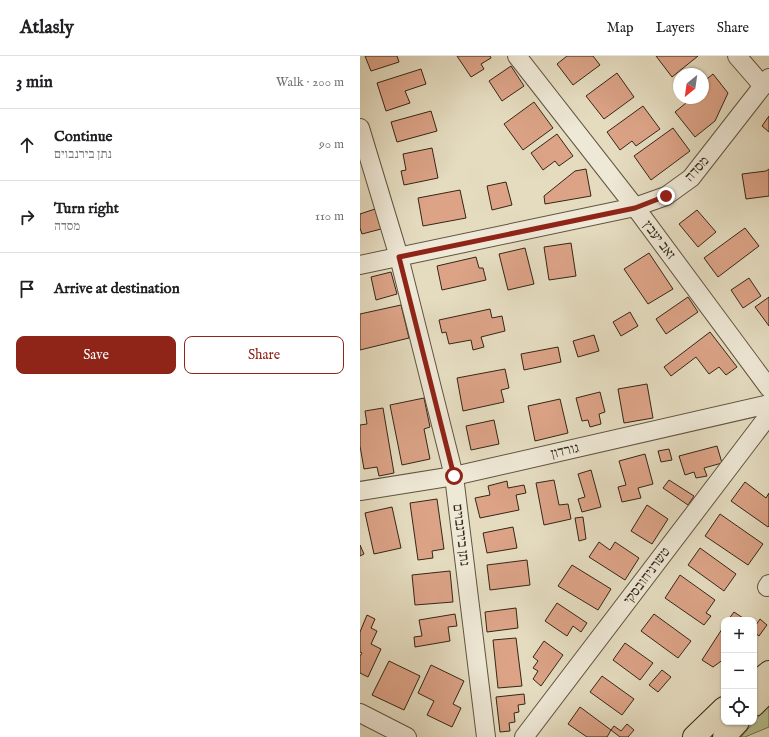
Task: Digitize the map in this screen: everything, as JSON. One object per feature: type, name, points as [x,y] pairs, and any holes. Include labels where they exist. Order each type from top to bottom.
[{"type":"highway","points":[[757,682],[769,672]]},
{"type":"highway","points":[[757,702],[769,690]]},
{"type":"highway","points":[[694,737],[721,711]]},
{"type":"highway","points":[[724,737],[735,725]]},
{"type":"street","name":"זאב יעבץ","points":[[517,56],[635,208],[769,388]]},
{"type":"street","points":[[737,56],[766,82]]},
{"type":"street","name":"מסדה","points":[[360,265],[635,208],[666,196],[691,178],[766,82]]},
{"type":"street","name":"נתן בירנבוים","points":[[360,128],[399,257],[454,476],[486,737]]},
{"type":"street","name":"גורדון","points":[[360,491],[454,476],[769,404]]},
{"type":"street","name":"טשרניחובסקי","points":[[524,737],[769,415]]},
{"type":"street","points":[[360,714],[407,737]]},
{"type":"green space","points":[[769,705],[769,727],[745,737],[741,737],[752,725],[757,725],[757,719]]},
{"type":"building","points":[[365,56],[397,56],[399,62],[371,71]]},
{"type":"building","points":[[457,56],[490,56],[491,58],[481,64],[484,69],[471,77]]},
{"type":"building","points":[[567,56],[593,56],[600,65],[573,85],[557,64]]},
{"type":"building","points":[[656,56],[698,56],[683,68],[673,68],[672,77]]},
{"type":"building","points":[[511,66],[524,86],[502,101],[489,81]]},
{"type":"building","points":[[421,69],[426,84],[405,91],[410,103],[386,111],[377,83]]},
{"type":"building","points":[[617,73],[634,97],[604,119],[586,96]]},
{"type":"building","points":[[713,74],[728,93],[715,121],[695,137],[675,112],[685,104],[709,104],[709,77]]},
{"type":"building","points":[[534,102],[553,128],[523,150],[504,124]]},
{"type":"building","points":[[643,106],[660,129],[636,146],[632,141],[620,150],[607,132]]},
{"type":"building","points":[[431,111],[437,131],[397,142],[391,122]]},
{"type":"building","points":[[769,116],[769,132],[762,126]]},
{"type":"building","points":[[673,128],[690,151],[651,180],[634,156]]},
{"type":"building","points":[[557,134],[573,156],[559,166],[555,161],[543,170],[531,153]]},
{"type":"building","points":[[432,148],[438,178],[404,185],[401,171],[406,170],[403,154]]},
{"type":"building","points":[[586,169],[591,196],[545,204],[544,196],[575,171]]},
{"type":"building","points":[[769,169],[769,196],[746,199],[742,174],[766,171]]},
{"type":"building","points":[[506,182],[512,205],[492,210],[487,186]]},
{"type":"building","points":[[460,190],[466,218],[423,226],[418,198]]},
{"type":"building","points":[[375,209],[381,229],[362,234],[360,228],[360,214]]},
{"type":"building","points":[[697,210],[716,232],[698,247],[679,224]]},
{"type":"building","points":[[745,228],[759,246],[718,277],[704,258]]},
{"type":"building","points":[[571,243],[576,276],[549,280],[544,247]]},
{"type":"building","points":[[525,248],[534,284],[508,290],[499,254]]},
{"type":"building","points":[[649,253],[673,289],[648,304],[624,269]]},
{"type":"building","points":[[476,257],[479,268],[483,268],[486,280],[442,290],[437,266]]},
{"type":"building","points":[[391,272],[397,294],[376,300],[371,277]]},
{"type":"building","points":[[749,278],[761,296],[743,308],[731,290]]},
{"type":"building","points":[[688,297],[698,312],[666,334],[656,319]]},
{"type":"building","points":[[769,297],[769,326],[755,307]]},
{"type":"building","points":[[401,305],[409,338],[360,350],[360,314]]},
{"type":"building","points":[[490,309],[492,318],[502,316],[505,331],[481,337],[484,347],[473,350],[471,340],[449,344],[446,332],[442,333],[439,320]]},
{"type":"building","points":[[630,312],[638,326],[621,336],[613,322]]},
{"type":"building","points":[[710,332],[737,367],[726,375],[719,367],[709,374],[696,357],[671,376],[664,367]]},
{"type":"building","points":[[594,335],[599,351],[578,357],[573,341]]},
{"type":"building","points":[[558,347],[561,362],[524,370],[521,354]]},
{"type":"building","points":[[505,369],[509,388],[501,390],[504,402],[463,411],[457,378]]},
{"type":"building","points":[[647,384],[653,418],[624,423],[618,389]]},
{"type":"building","points":[[600,392],[605,412],[599,414],[601,424],[590,427],[588,420],[582,421],[576,398]]},
{"type":"building","points":[[424,398],[430,427],[424,429],[430,459],[402,465],[390,405]]},
{"type":"building","points":[[560,399],[568,433],[535,441],[528,406]]},
{"type":"building","points":[[383,408],[394,473],[379,476],[377,467],[364,469],[360,446],[360,425],[367,424],[365,411]]},
{"type":"building","points":[[494,420],[499,444],[471,450],[466,426]]},
{"type":"building","points":[[717,446],[722,463],[704,468],[707,476],[696,478],[694,472],[685,475],[679,456]]},
{"type":"building","points":[[669,449],[672,460],[661,462],[658,451]]},
{"type":"building","points":[[645,454],[653,484],[638,488],[641,498],[622,502],[618,487],[626,485],[619,461]]},
{"type":"building","points":[[591,470],[601,507],[582,512],[578,499],[585,497],[578,474]]},
{"type":"building","points":[[554,480],[559,505],[568,504],[571,519],[544,525],[536,483]]},
{"type":"building","points":[[669,480],[694,496],[688,505],[663,488]]},
{"type":"building","points":[[507,481],[508,488],[524,485],[526,493],[516,495],[519,510],[480,518],[475,498],[490,495],[488,486]]},
{"type":"building","points":[[745,482],[766,498],[769,493],[768,527],[731,501]]},
{"type":"building","points":[[437,499],[444,549],[432,551],[433,558],[418,560],[410,503]]},
{"type":"building","points":[[647,505],[668,519],[652,544],[631,531]]},
{"type":"building","points":[[392,507],[401,548],[374,554],[365,513]]},
{"type":"building","points":[[720,514],[763,544],[748,565],[705,536]]},
{"type":"building","points":[[583,517],[586,539],[579,541],[575,518]]},
{"type":"building","points":[[513,527],[517,548],[487,553],[483,533]]},
{"type":"building","points":[[599,542],[610,550],[615,542],[639,558],[625,580],[589,557]]},
{"type":"building","points":[[360,545],[364,554],[360,556]]},
{"type":"building","points":[[700,548],[736,574],[724,591],[688,565]]},
{"type":"building","points":[[527,560],[530,585],[490,590],[487,565]]},
{"type":"building","points":[[572,565],[611,589],[598,610],[558,586]]},
{"type":"building","points":[[450,571],[453,602],[415,605],[412,575]]},
{"type":"building","points":[[680,575],[715,600],[706,613],[711,616],[704,625],[665,598]]},
{"type":"building","points":[[557,603],[587,623],[581,632],[573,626],[567,636],[545,621]]},
{"type":"building","points":[[516,608],[518,628],[487,632],[485,612]]},
{"type":"building","points":[[734,612],[742,617],[730,617]]},
{"type":"building","points":[[455,614],[457,626],[448,627],[450,641],[415,647],[414,637],[422,636],[419,620]]},
{"type":"building","points":[[654,614],[691,641],[678,658],[641,631]]},
{"type":"building","points":[[367,615],[375,619],[371,628],[377,631],[371,644],[381,649],[368,677],[360,673],[360,656],[362,653],[360,652],[360,632]]},
{"type":"building","points":[[760,619],[767,625],[759,636],[757,634],[757,624]]},
{"type":"building","points":[[721,631],[721,661],[713,667],[702,660]]},
{"type":"building","points":[[516,638],[522,686],[498,688],[493,640]]},
{"type":"building","points":[[544,641],[563,655],[541,686],[533,679],[538,671],[533,668],[538,661],[533,657]]},
{"type":"building","points":[[625,643],[653,663],[640,680],[613,660]]},
{"type":"building","points":[[389,661],[420,676],[404,710],[372,695]]},
{"type":"building","points":[[431,665],[464,681],[453,704],[461,708],[452,727],[427,715],[434,701],[418,693]]},
{"type":"building","points":[[662,670],[671,677],[658,692],[649,685]]},
{"type":"building","points":[[602,676],[634,699],[622,715],[590,692]]},
{"type":"building","points":[[524,694],[525,704],[518,705],[519,712],[514,713],[515,722],[509,723],[510,731],[500,732],[496,697]]},
{"type":"building","points":[[580,707],[611,730],[607,737],[587,737],[568,724]]},
{"type":"building","points":[[627,724],[634,730],[628,737],[620,737],[611,730],[614,726],[621,731]]},
{"type":"route","points":[[454,476],[399,257],[635,208],[666,196]]}]
